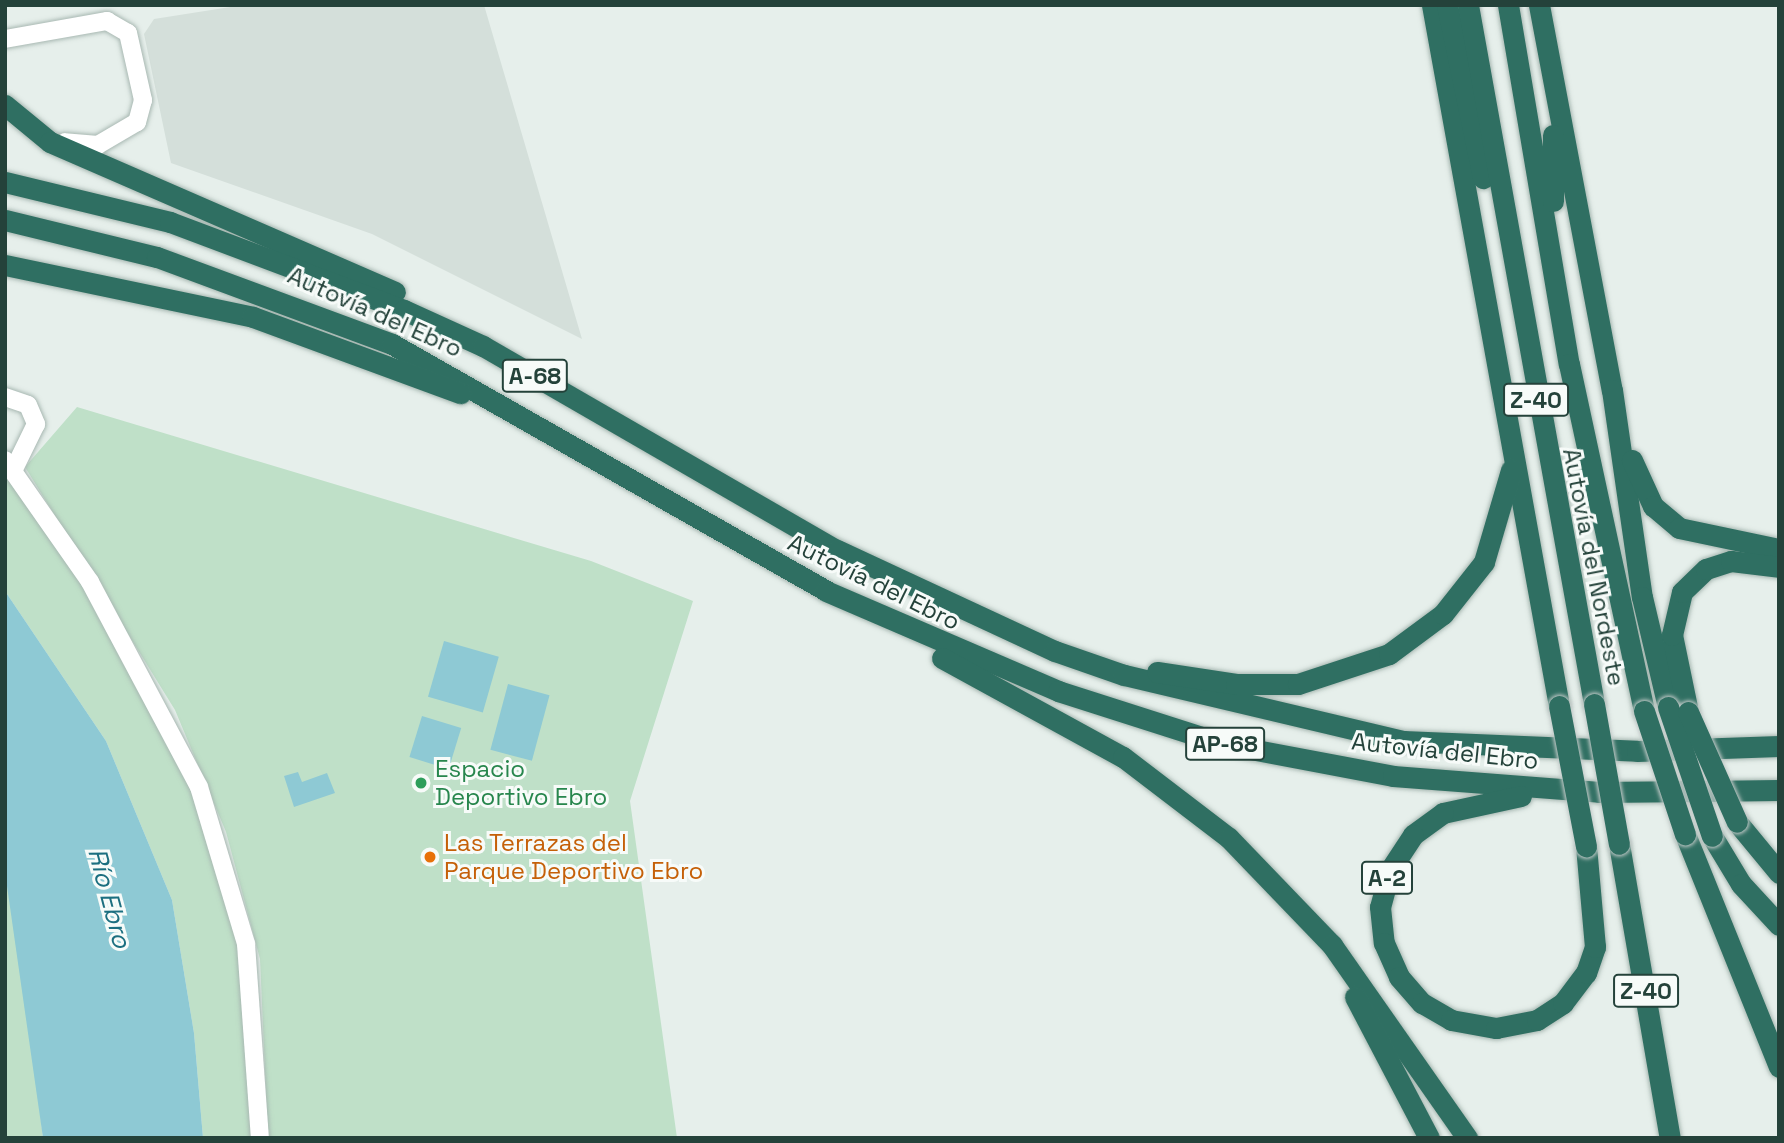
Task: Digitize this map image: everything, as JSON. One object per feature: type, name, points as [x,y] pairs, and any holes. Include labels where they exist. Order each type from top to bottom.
[{"type":"highway","points":[[1008,629],[1203,680],[1266,686],[1331,677],[1389,654],[1465,590],[1498,531],[1513,447],[1432,5]]},
{"type":"highway","points":[[1447,5],[1488,204],[1504,232]]},
{"type":"highway","name":"Autovía del Nordeste","points":[[1468,5],[1504,232],[1594,704],[1670,1138]]},
{"type":"highway","name":"Autovía del Nordeste","points":[[1508,5],[1569,364],[1644,711],[1685,834],[1779,1067]]},
{"type":"highway","points":[[1539,5],[1612,390],[1642,597],[1678,710],[1712,836],[1734,876],[1779,925]]},
{"type":"highway","points":[[1546,44],[1553,128],[1550,242]]},
{"type":"highway","points":[[5,105],[38,136],[411,299],[483,346]]},
{"type":"highway","name":"Autovía del Ebro","points":[[5,182],[170,222],[269,254],[483,346],[837,550],[1008,629],[1124,676],[1404,741],[1556,750],[1773,745]]},
{"type":"highway","name":"Autovía del Ebro","points":[[5,220],[157,257],[392,344],[546,426],[715,531],[947,648],[1224,744],[1393,776],[1599,792],[1777,790]]},
{"type":"highway","points":[[5,265],[253,317],[442,383],[642,487]]},
{"type":"highway","points":[[1612,390],[1642,487],[1665,519],[1700,535],[1779,549]]},
{"type":"highway","name":"A-2","points":[[1513,447],[1559,706],[1586,846],[1595,947],[1587,973],[1563,1003],[1524,1024],[1483,1028],[1440,1015],[1406,986],[1384,943],[1382,895],[1404,845],[1443,813],[1510,797],[1777,790]]},
{"type":"highway","points":[[715,531],[823,597],[1132,762],[1229,838],[1297,908],[1355,976],[1467,1138]]},
{"type":"highway","points":[[1779,566],[1731,561],[1706,569],[1682,592],[1672,635],[1678,710],[1737,822],[1779,873]]},
{"type":"highway","points":[[1297,908],[1353,993],[1429,1138]]},
{"type":"street","points":[[5,39],[114,21],[130,40],[143,106],[124,134],[83,146],[34,128],[5,105]]},
{"type":"street","points":[[5,397],[28,405],[35,417],[34,434],[14,447],[9,465],[128,646],[199,788],[246,944],[260,1138]]},
{"type":"shaded area","points":[[243,5],[484,5],[582,339],[372,234],[171,163],[144,34],[154,19]]},
{"type":"green space","name":"Espacio Deportivo Ebro","points":[[77,407],[591,561],[693,601],[630,801],[677,1138],[268,1138],[260,959],[226,832],[175,710],[25,467]]},
{"type":"green space","points":[[5,465],[163,709],[246,944],[260,1138],[203,1138],[194,1033],[172,900],[106,741],[5,591]]},
{"type":"green space","points":[[5,872],[21,956],[43,1138],[5,1138]]},
{"type":"water","name":"Río Ebro","points":[[5,591],[106,741],[172,900],[194,1033],[203,1138],[43,1138],[5,872]]},
{"type":"water","points":[[444,641],[499,657],[483,712],[428,697]]},
{"type":"water","points":[[508,684],[550,695],[532,761],[490,750]]},
{"type":"water","points":[[422,716],[461,728],[449,769],[409,757]]},
{"type":"water","points":[[298,772],[302,782],[327,773],[335,793],[294,807],[284,776]]},
{"type":"place","name":"Espacio Deportivo Ebro","points":[[421,783]]},
{"type":"place","name":"Las Terrazas del Parque Deportivo Ebro","points":[[430,857]]}]
